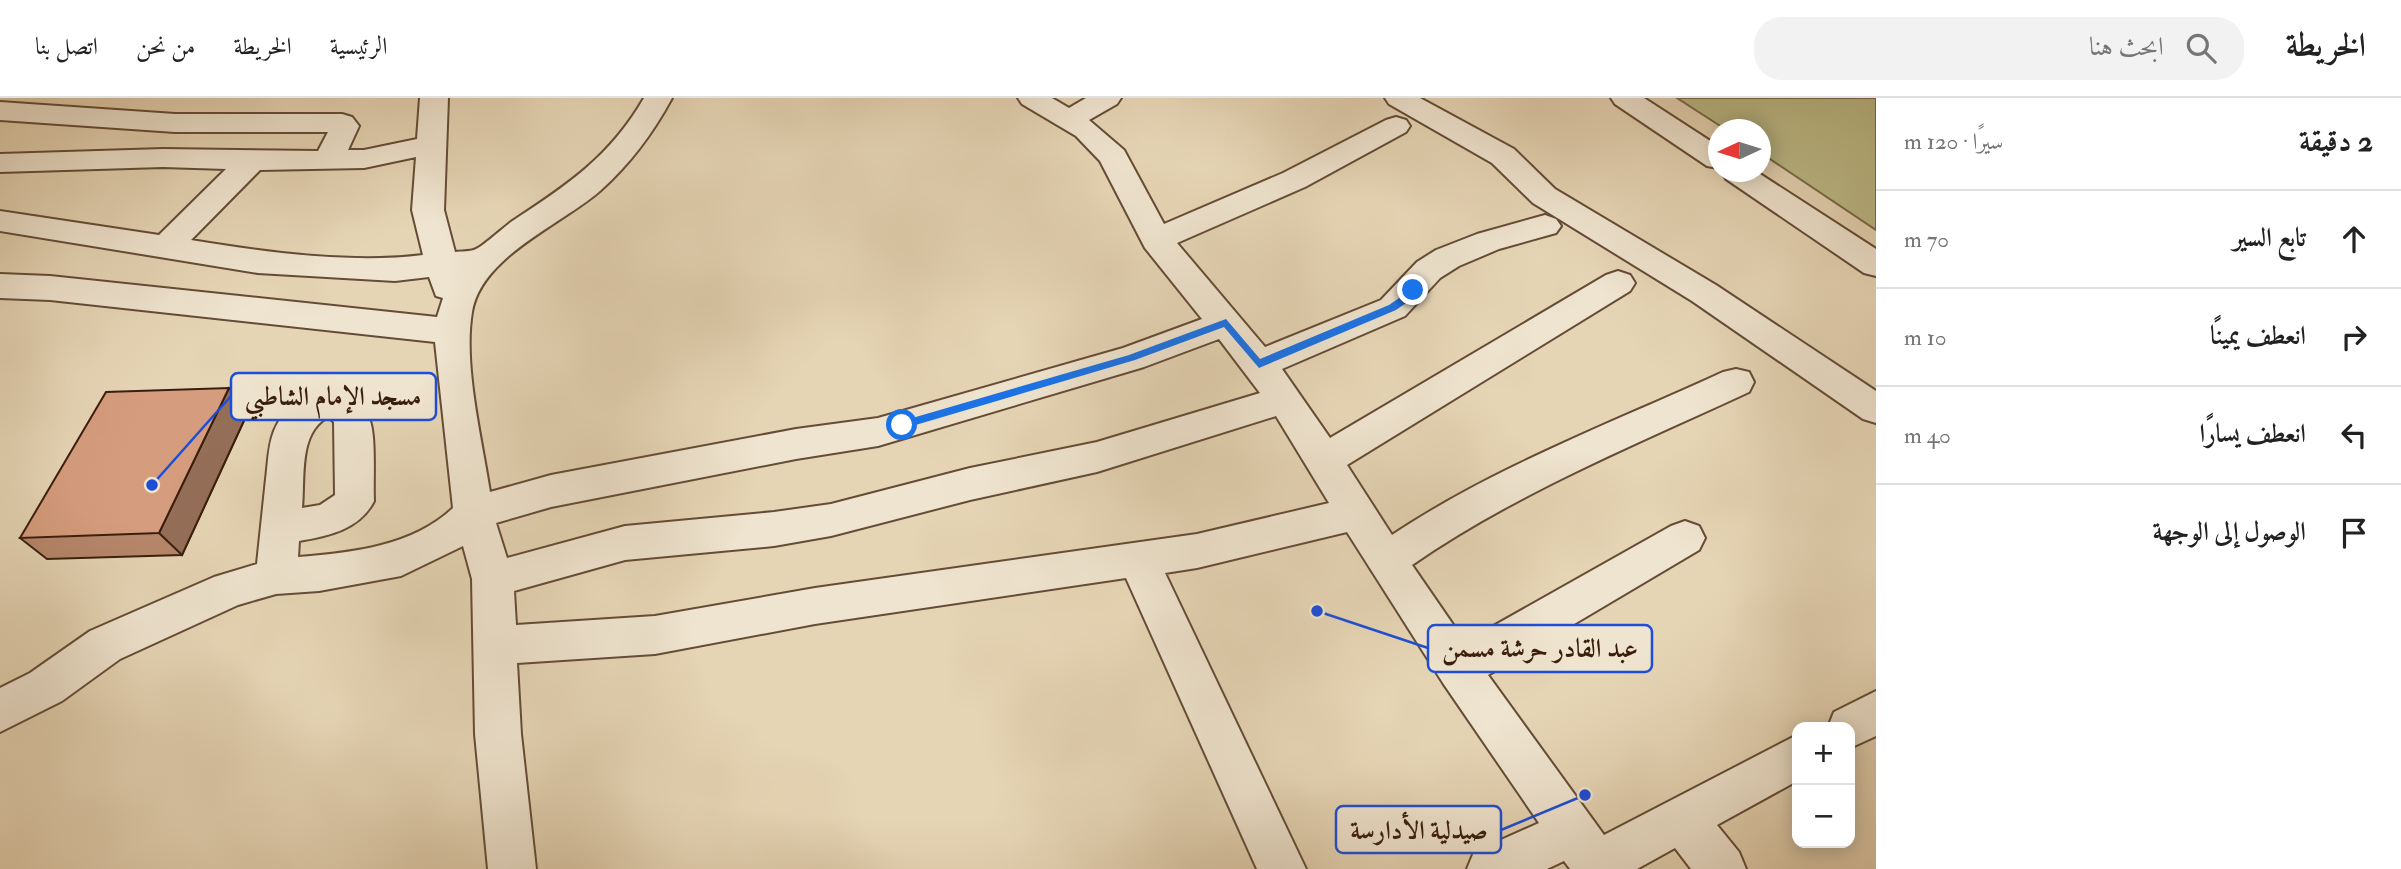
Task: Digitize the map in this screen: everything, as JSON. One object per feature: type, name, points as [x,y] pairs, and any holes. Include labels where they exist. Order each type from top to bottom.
[{"type":"street","points":[[434,98],[428,210],[454,321],[473,513],[493,579],[498,734],[512,869]]},
{"type":"street","points":[[454,321],[469,282],[486,259],[501,244],[587,186],[610,165],[642,127],[658,98]]},
{"type":"street","points":[[1032,98],[1092,135],[1113,157],[1156,240],[1259,364],[1458,669],[1589,856]]},
{"type":"street","points":[[1069,119],[1107,98]]},
{"type":"street","points":[[1625,98],[1708,152]]},
{"type":"street","points":[[0,111],[175,123],[342,123],[345,126],[329,159]]},
{"type":"street","points":[[1156,240],[1294,180],[1397,112],[1503,156],[1544,196],[1704,293],[1876,409]]},
{"type":"street","points":[[0,163],[163,158],[364,159],[430,145]]},
{"type":"street","points":[[166,247],[253,160]]},
{"type":"street","points":[[1752,182],[1876,265]]},
{"type":"street","points":[[0,221],[225,258],[359,269],[441,266],[486,259]]},
{"type":"street","points":[[1259,364],[1392,307],[1406,299],[1426,272],[1448,258],[1545,226]]},
{"type":"street","points":[[1324,460],[1618,283]]},
{"type":"street","points":[[0,286],[454,321]]},
{"type":"street","points":[[0,711],[46,687],[105,645],[229,590],[276,576],[318,573],[401,559],[454,532],[473,513],[564,489],[796,444],[878,432],[1132,358],[1226,323]]},
{"type":"street","points":[[1387,560],[1443,522],[1493,495],[1735,382]]},
{"type":"street","points":[[493,579],[625,543],[774,529],[831,520],[970,484],[1097,457],[1284,400]]},
{"type":"street","points":[[496,645],[655,635],[815,606],[1197,551],[1356,513]]},
{"type":"street","points":[[276,576],[280,527]]},
{"type":"street","points":[[1458,669],[1685,538]]},
{"type":"street","points":[[1138,559],[1282,869]]},
{"type":"street","points":[[1855,724],[1876,712]]},
{"type":"street","points":[[1491,869],[1589,856],[1683,820],[1792,760]]},
{"type":"street","points":[[1683,820],[1722,869]]},
{"type":"shaded area","points":[[1677,98],[1876,98],[1876,230],[1771,160],[1771,119],[1710,119]]},
{"type":"building","points":[[229,388],[159,533],[20,538],[106,392]]},
{"type":"place","name":"مسجد الإمام الشاطبي","points":[[152,485]]},
{"type":"place","name":"عبد القادر حرشة مسمن","points":[[1317,611]]},
{"type":"place","name":"صيدلية الأدارسة","points":[[1585,795]]},
{"type":"route","points":[[902,425],[1132,358],[1226,323],[1259,364],[1392,307],[1406,299],[1413,290]]}]
